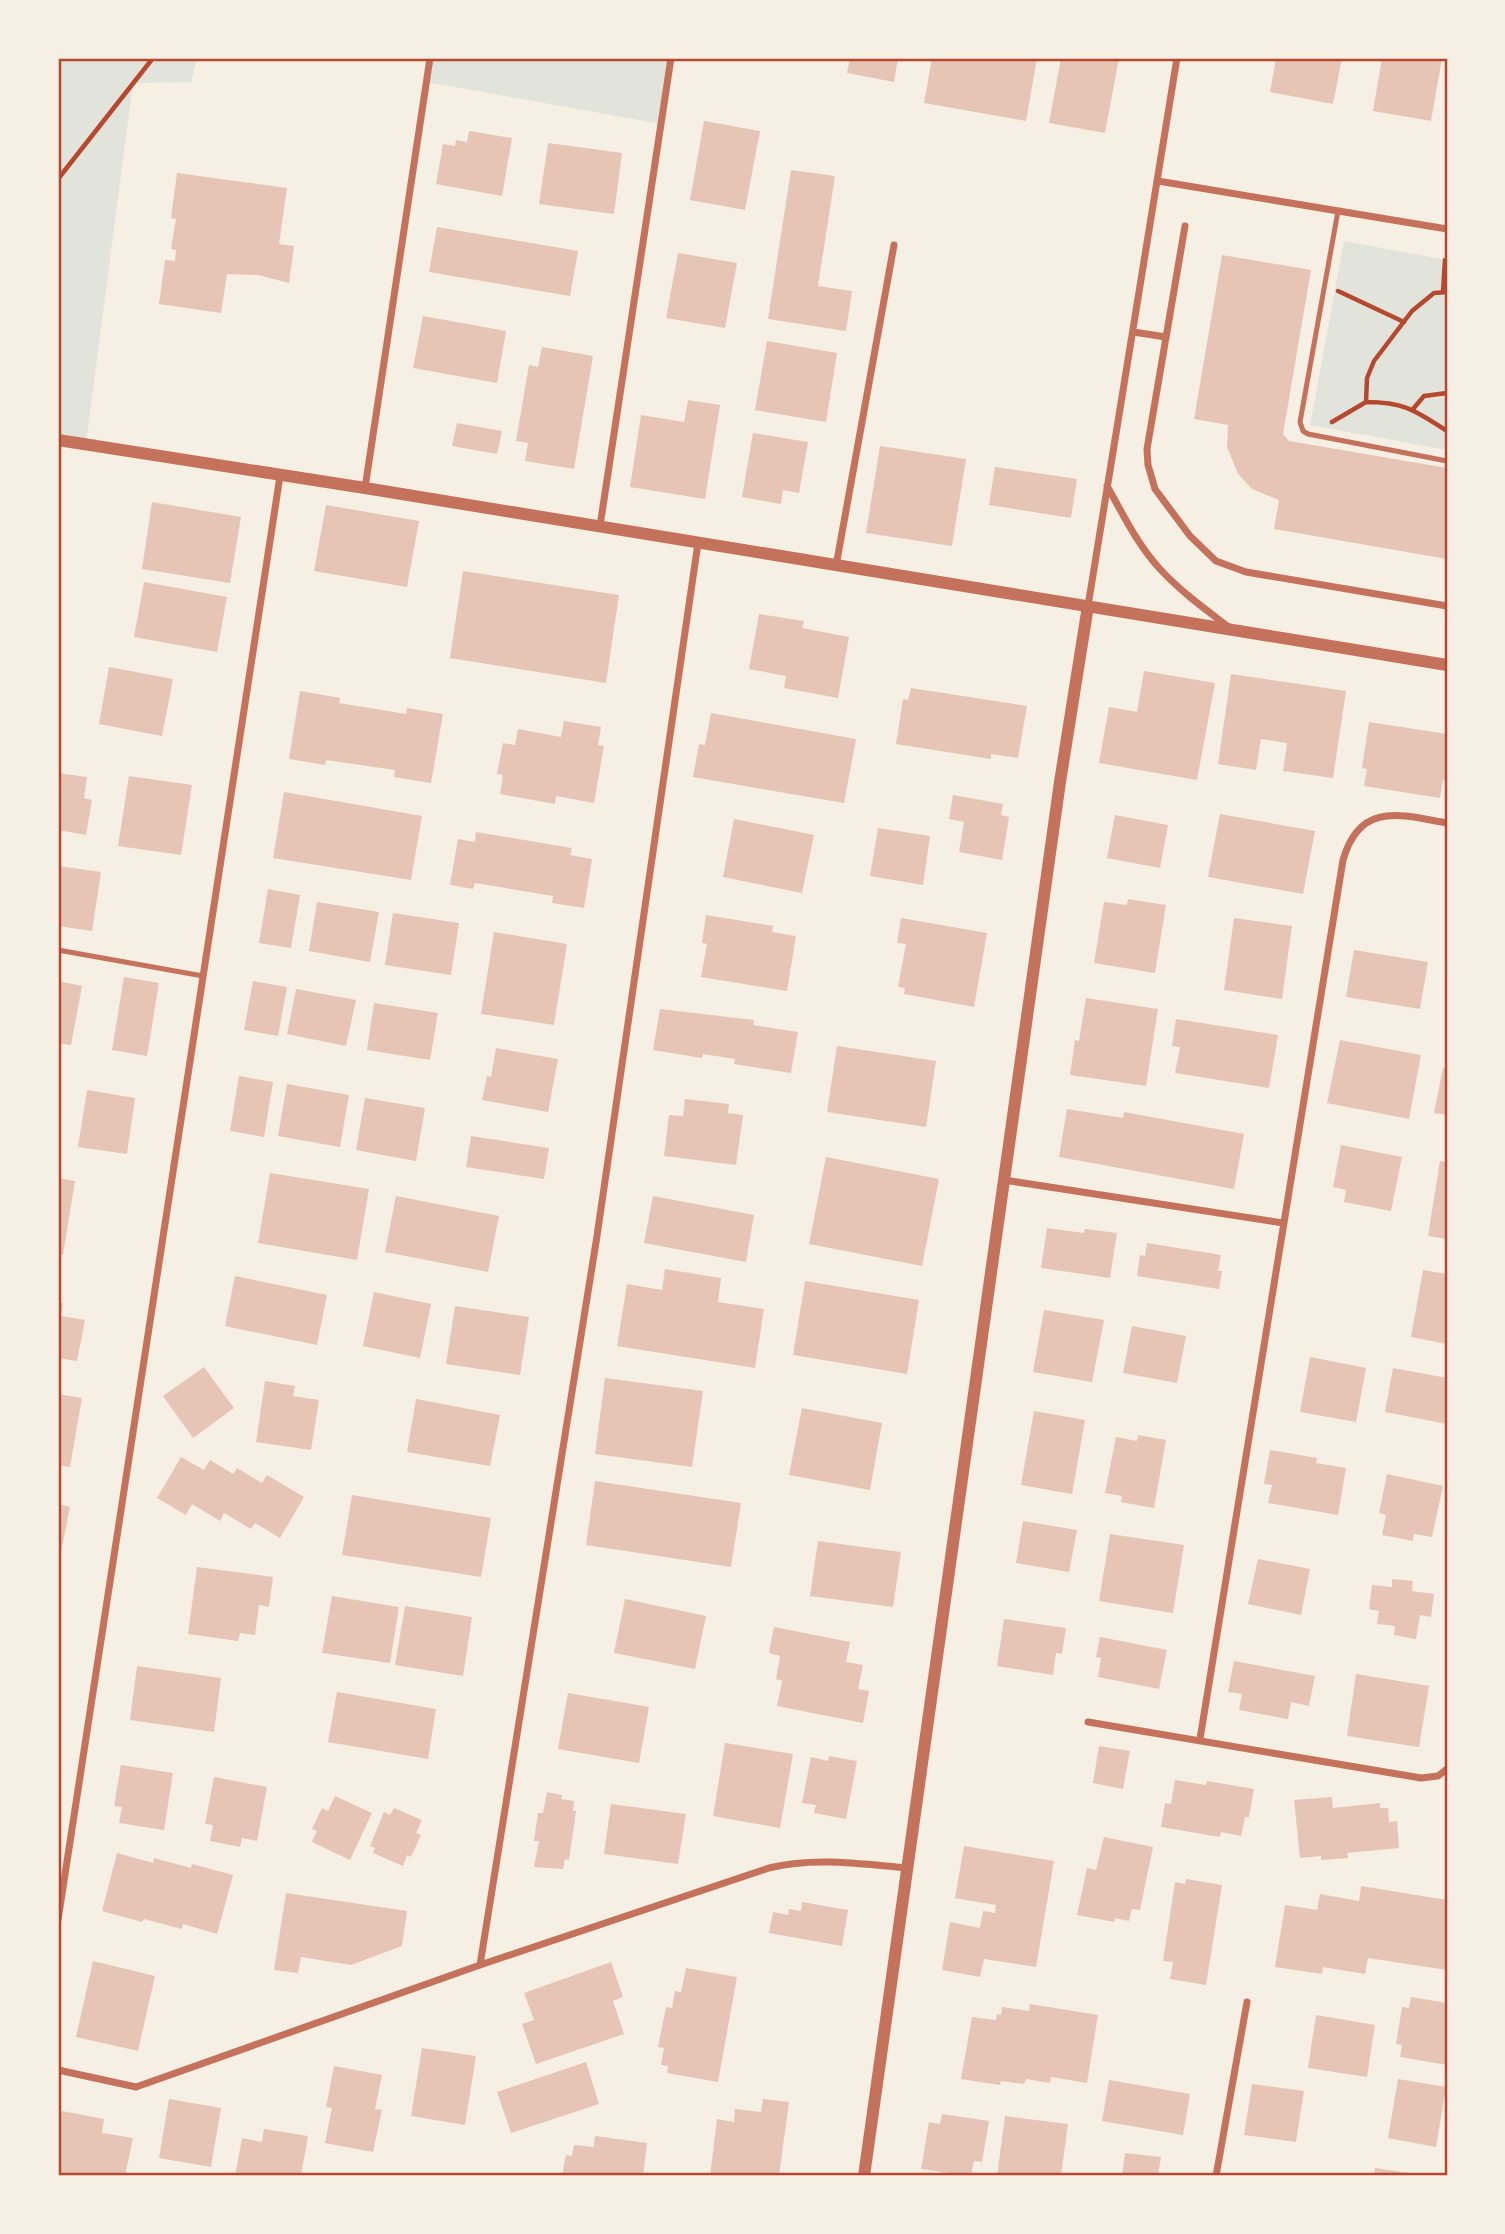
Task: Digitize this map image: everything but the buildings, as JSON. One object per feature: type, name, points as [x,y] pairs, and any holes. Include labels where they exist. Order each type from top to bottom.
[{"type":"street","points":[[365,488],[430,58]]},
{"type":"street","points":[[600,526],[671,58]]},
{"type":"street","points":[[864,2176],[1088,606],[1177,58]]},
{"type":"street","points":[[1157,181],[1447,229]]},
{"type":"street","points":[[1185,226],[1147,449],[1152,481],[1159,496],[1205,553],[1225,565],[1246,572],[1447,606]]},
{"type":"street","points":[[836,566],[894,245]]},
{"type":"street","points":[[1133,332],[1167,337]]},
{"type":"street","points":[[58,440],[1447,665]]},
{"type":"street","points":[[58,1920],[280,475]]},
{"type":"street","points":[[1107,486],[1135,536],[1158,567],[1180,589],[1230,628]]},
{"type":"street","points":[[480,1965],[597,1236],[698,543]]},
{"type":"street","points":[[1200,1739],[1346,850],[1363,825],[1380,816],[1400,814],[1447,823]]},
{"type":"street","points":[[1004,1180],[1283,1223]]},
{"type":"street","points":[[1088,1722],[1421,1778],[1438,1776],[1447,1769]]},
{"type":"street","points":[[58,2070],[136,2087],[480,1965],[782,1865],[821,1861],[907,1868]]},
{"type":"street","points":[[1216,2176],[1247,2002]]},
{"type":"lane","points":[[360,58],[369,58]]},
{"type":"lane","points":[[1338,211],[1300,422],[1303,431],[1308,435],[1447,461]]},
{"type":"lane","points":[[58,950],[203,976]]},
{"type":"path","points":[[58,179],[153,58]]},
{"type":"path","points":[[1366,401],[1367,378],[1374,361],[1412,311],[1434,293],[1445,292],[1444,260]]},
{"type":"path","points":[[1335,290],[1381,309],[1404,322]]},
{"type":"path","points":[[1413,409],[1424,396],[1447,393]]},
{"type":"path","points":[[1322,427],[1366,401],[1390,402],[1413,409],[1447,431]]},
{"type":"shaded area","points":[[58,58],[197,58],[191,82],[133,83],[86,444],[58,441]]},
{"type":"shaded area","points":[[430,58],[671,58],[661,124],[427,82]]},
{"type":"shaded area","points":[[1344,241],[1447,260],[1447,450],[1310,425]]}]
